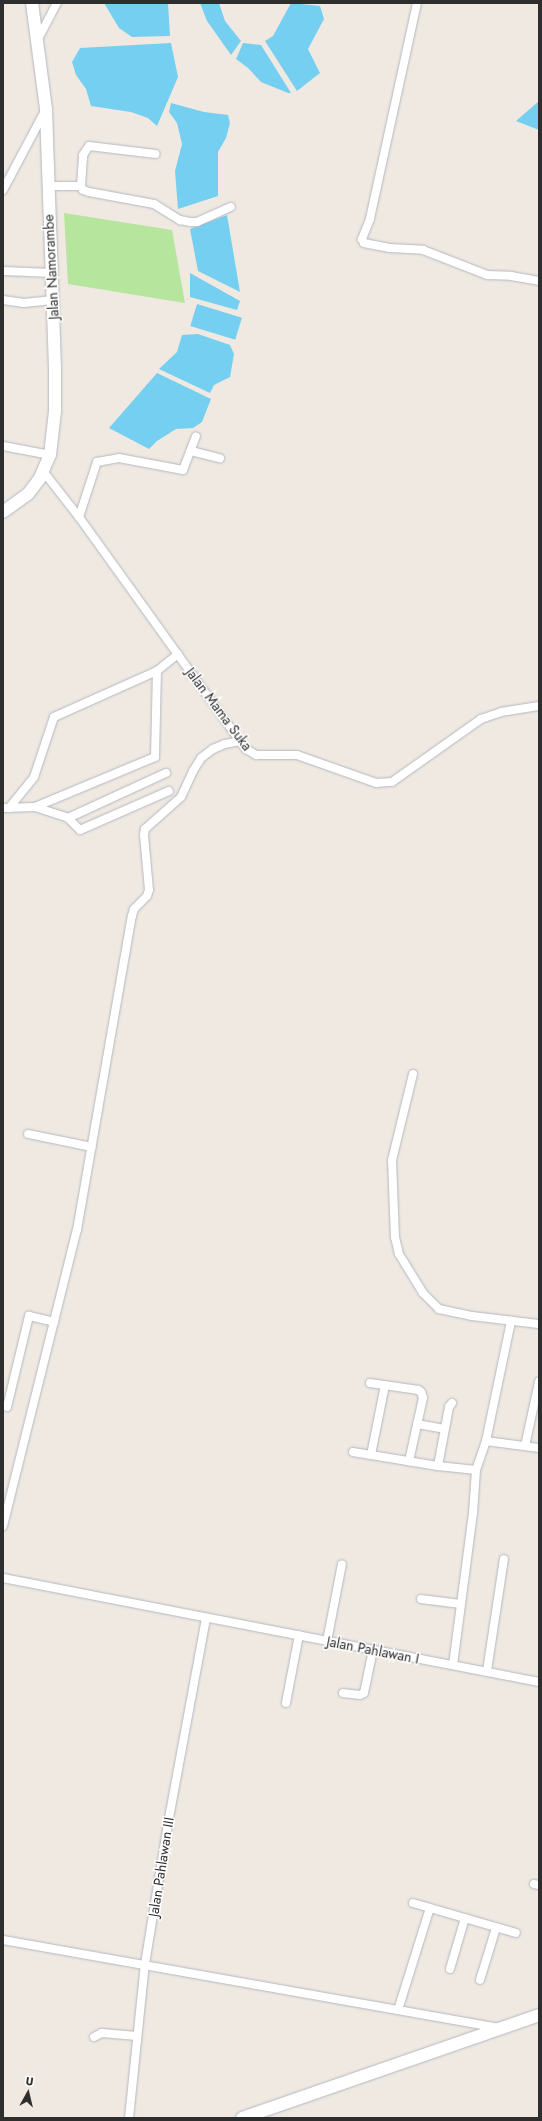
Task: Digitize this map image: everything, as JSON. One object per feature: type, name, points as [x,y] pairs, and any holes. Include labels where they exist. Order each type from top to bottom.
[{"type":"main road","name":"Jalan Namorambe","points":[[3,512],[28,494],[43,471],[50,455],[56,393],[52,273],[47,186],[46,109],[38,39],[32,3]]},
{"type":"main road","points":[[242,2118],[539,2015]]},
{"type":"street","points":[[38,39],[57,3]]},
{"type":"street","points":[[417,3],[370,219],[362,239],[364,243],[390,248],[423,250],[487,275],[510,276],[539,281]]},
{"type":"street","points":[[3,190],[46,109]]},
{"type":"street","points":[[156,154],[89,146],[83,155],[81,186],[83,190],[88,192],[157,204],[171,216],[190,222],[197,222],[231,207]]},
{"type":"street","points":[[47,186],[81,186]]},
{"type":"street","points":[[3,271],[52,273]]},
{"type":"street","points":[[3,300],[24,303],[53,300]]},
{"type":"street","points":[[79,517],[97,462],[119,458],[183,470],[196,436]]},
{"type":"street","points":[[3,446],[50,455]]},
{"type":"street","points":[[191,451],[220,458]]},
{"type":"street","name":"Jalan Mama Suka","points":[[43,471],[79,517],[240,741],[246,749],[256,755],[297,755],[376,783],[392,782],[481,719],[501,712],[539,706]]},
{"type":"street","points":[[6,808],[34,777],[54,717],[157,671],[178,654]]},
{"type":"street","points":[[34,807],[155,757],[157,671]]},
{"type":"street","points":[[3,1526],[78,1230],[132,916],[134,909],[147,896],[149,890],[144,835],[145,830],[181,797],[201,758],[213,749],[225,744],[240,741]]},
{"type":"street","points":[[68,818],[166,773]]},
{"type":"street","points":[[6,808],[34,807],[68,818],[80,830],[169,791]]},
{"type":"street","points":[[413,1074],[392,1160],[395,1229],[399,1254],[423,1293],[439,1309],[472,1316],[539,1324]]},
{"type":"street","points":[[28,1134],[92,1147]]},
{"type":"street","points":[[7,1407],[29,1316],[54,1322]]},
{"type":"street","points":[[453,1665],[473,1513],[476,1470],[486,1441],[511,1321]]},
{"type":"street","points":[[525,1446],[539,1382]]},
{"type":"street","points":[[370,1383],[418,1390],[421,1392],[423,1398],[409,1462]]},
{"type":"street","points":[[371,1455],[385,1385]]},
{"type":"street","points":[[438,1466],[449,1407],[452,1403]]},
{"type":"street","points":[[418,1424],[445,1429]]},
{"type":"street","points":[[486,1441],[539,1448]]},
{"type":"street","points":[[353,1452],[409,1462],[476,1470]]},
{"type":"street","points":[[487,1671],[504,1558]]},
{"type":"street","points":[[327,1641],[342,1564]]},
{"type":"street","name":"Jalan Pahlawan I","points":[[3,1578],[539,1682]]},
{"type":"street","points":[[421,1599],[461,1604]]},
{"type":"street","name":"Jalan Pahlawan III","points":[[129,2118],[145,1964],[169,1818],[206,1618]]},
{"type":"street","points":[[286,1703],[299,1635]]},
{"type":"street","points":[[343,1693],[360,1695],[364,1693],[373,1650]]},
{"type":"street","points":[[413,1903],[516,1934]]},
{"type":"street","points":[[398,2010],[430,1908]]},
{"type":"street","points":[[450,1969],[465,1918]]},
{"type":"street","points":[[480,1980],[496,1928]]},
{"type":"street","points":[[3,1940],[145,1964],[502,2029]]},
{"type":"street","points":[[94,2037],[102,2034],[137,2036]]},
{"type":"green space","points":[[64,213],[172,230],[185,303],[68,284]]},
{"type":"water","points":[[104,3],[168,3],[170,36],[132,37],[119,28]]},
{"type":"water","points":[[200,3],[219,3],[225,21],[241,41],[231,55],[207,21]]},
{"type":"water","points":[[291,3],[320,6],[324,19],[308,49],[320,73],[297,91],[265,41],[273,36]]},
{"type":"water","points":[[171,43],[178,77],[157,126],[148,118],[131,112],[91,106],[86,89],[76,75],[72,62],[80,48]]},
{"type":"water","points":[[243,43],[261,45],[291,93],[261,82],[248,68],[236,59]]},
{"type":"water","points":[[539,101],[539,130],[516,121]]},
{"type":"water","points":[[171,103],[204,112],[228,115],[230,123],[226,138],[218,152],[218,196],[178,209],[175,171],[182,144],[177,123],[169,112]]},
{"type":"water","points":[[227,215],[240,292],[198,271],[190,229]]},
{"type":"water","points":[[190,273],[240,301],[237,310],[190,297]]},
{"type":"water","points":[[197,304],[242,318],[235,340],[190,326]]},
{"type":"water","points":[[198,334],[230,345],[234,354],[230,377],[214,385],[210,393],[159,369],[177,352],[182,335]]},
{"type":"water","points":[[157,373],[211,399],[202,422],[193,428],[176,429],[157,441],[149,449],[109,428]]}]
